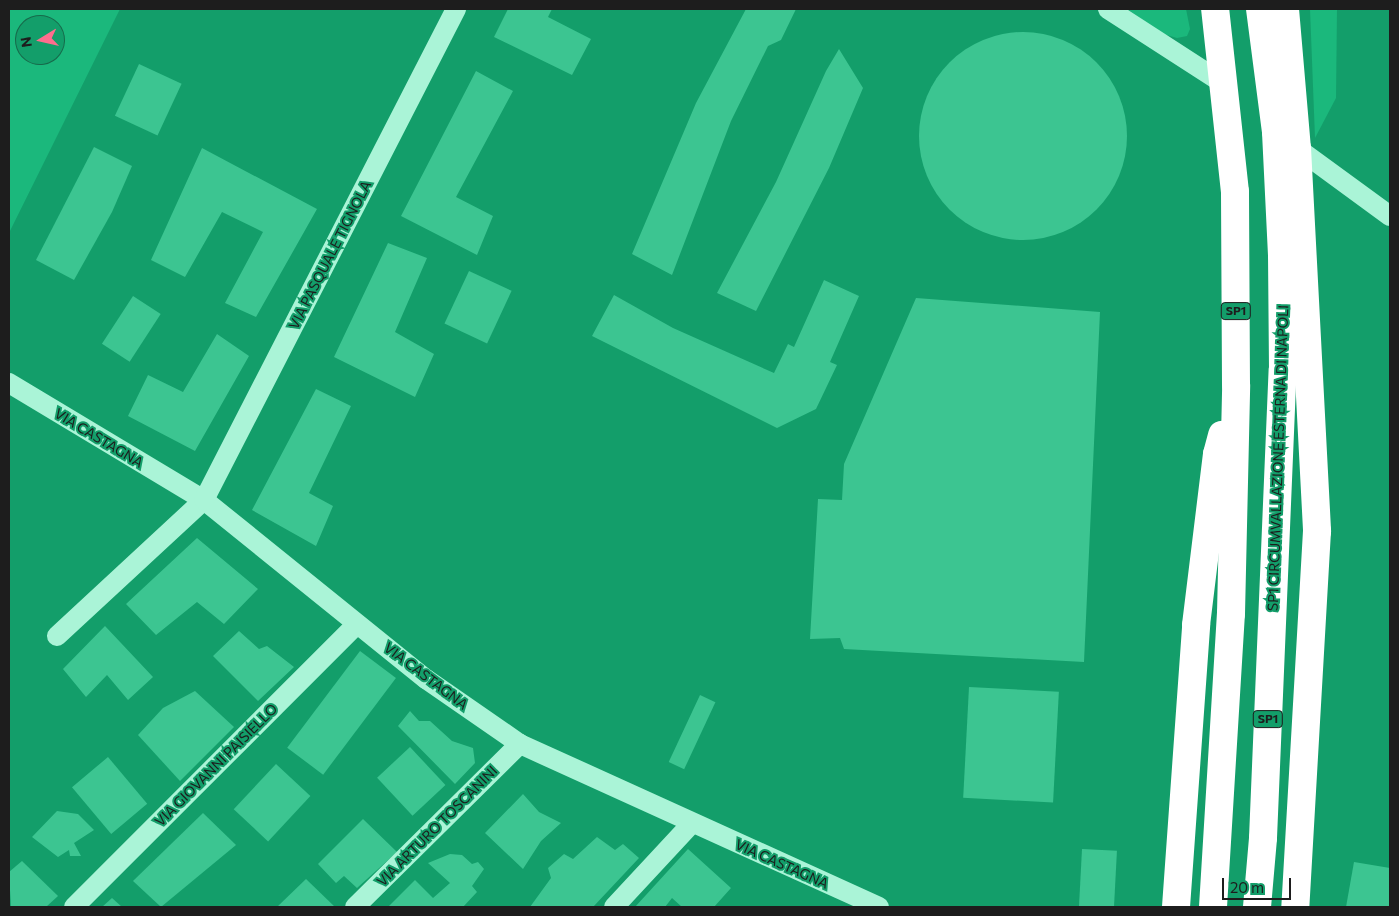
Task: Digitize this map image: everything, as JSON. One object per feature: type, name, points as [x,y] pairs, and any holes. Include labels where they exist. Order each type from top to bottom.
[{"type":"highway","name":"SP1 CIRCUMVALLAZIONE ESTERNA DI NAPOLI","points":[[1257,907],[1277,530],[1283,369],[1282,255],[1276,132],[1260,9]]},
{"type":"highway","points":[[1267,52],[1276,9]]},
{"type":"highway","points":[[1285,9],[1296,148],[1317,531],[1295,907]]},
{"type":"highway","name":"SP1","points":[[1213,907],[1231,614],[1236,385],[1235,192],[1224,84],[1214,11]]},
{"type":"highway","points":[[1176,907],[1196,624],[1217,454],[1236,385]]},
{"type":"street","name":"VIA PASQUALE TIGNOLA","points":[[204,500],[456,9]]},
{"type":"street","points":[[1108,9],[1224,84]]},
{"type":"street","points":[[1296,148],[1390,216]]},
{"type":"street","name":"VIA CASTAGNA","points":[[9,383],[204,500],[426,679],[520,744],[691,824],[879,907]]},
{"type":"street","points":[[57,636],[204,500]]},
{"type":"street","name":"VIA GIOVANNI PAISIELLO","points":[[74,907],[357,624]]},
{"type":"street","name":"VIA ARTURO TOSCANINI","points":[[355,907],[520,744]]},
{"type":"street","points":[[614,907],[691,824]]},
{"type":"green space","points":[[9,9],[120,9],[9,233]]},
{"type":"green space","points":[[1127,9],[1186,9],[1190,29],[1187,36],[1177,38],[1163,34]]},
{"type":"green space","points":[[1310,9],[1337,9],[1336,98],[1315,138]]},
{"type":"building","points":[[508,9],[552,9],[548,17],[591,39],[572,75],[494,37]]},
{"type":"building","points":[[746,9],[796,9],[781,40],[768,46],[731,121],[672,275],[632,254],[696,103]]},
{"type":"building","points":[[1013,32],[1033,32],[1053,36],[1072,44],[1097,62],[1110,78],[1119,96],[1127,126],[1123,166],[1119,176],[1110,194],[1097,210],[1081,223],[1053,236],[1033,240],[1013,240],[993,236],[974,228],[957,217],[942,202],[931,185],[923,166],[919,146],[919,126],[923,106],[931,87],[942,70],[957,55],[974,44],[993,36]]},
{"type":"building","points":[[839,49],[863,88],[829,168],[756,311],[717,293],[776,182],[826,71]]},
{"type":"building","points":[[139,64],[182,84],[158,136],[115,116]]},
{"type":"building","points":[[476,71],[513,91],[456,197],[493,216],[477,255],[401,216]]},
{"type":"building","points":[[94,147],[132,166],[112,212],[74,280],[36,260]]},
{"type":"building","points":[[202,148],[317,209],[256,317],[225,303],[263,232],[222,212],[185,277],[151,260]]},
{"type":"building","points":[[388,243],[427,258],[395,332],[434,354],[415,397],[334,357]]},
{"type":"building","points":[[469,271],[512,291],[487,343],[444,324]]},
{"type":"building","points":[[824,280],[859,296],[830,362],[837,365],[816,409],[777,428],[592,336],[614,295],[673,328],[774,373],[788,344],[794,347]]},
{"type":"building","points":[[133,296],[161,314],[130,362],[102,344]]},
{"type":"building","points":[[916,298],[1100,312],[1084,662],[844,649],[840,638],[810,639],[818,499],[842,500],[844,464]]},
{"type":"building","points":[[217,334],[249,356],[195,451],[128,416],[148,375],[183,392]]},
{"type":"building","points":[[316,389],[351,406],[309,493],[333,506],[316,546],[252,510]]},
{"type":"building","points":[[197,538],[258,589],[224,624],[197,602],[156,635],[126,604]]},
{"type":"building","points":[[105,626],[153,677],[128,700],[107,675],[86,697],[63,669]]},
{"type":"building","points":[[239,631],[259,649],[267,646],[294,667],[258,701],[213,656]]},
{"type":"building","points":[[360,651],[396,678],[323,775],[287,748]]},
{"type":"building","points":[[969,687],[1059,692],[1053,803],[963,798]]},
{"type":"building","points":[[195,691],[234,727],[180,781],[138,735],[163,708]]},
{"type":"building","points":[[700,695],[715,702],[684,769],[669,762]]},
{"type":"building","points":[[410,711],[419,721],[430,721],[452,741],[473,748],[475,763],[455,784],[398,726]]},
{"type":"building","points":[[410,747],[445,785],[413,816],[377,778]]},
{"type":"building","points":[[108,757],[147,804],[111,834],[72,787]]},
{"type":"building","points":[[276,764],[310,796],[268,841],[234,809]]},
{"type":"building","points":[[523,794],[539,812],[561,823],[541,841],[523,869],[485,833]]},
{"type":"building","points":[[57,811],[78,814],[94,830],[74,843],[81,856],[70,856],[69,850],[58,857],[32,837]]},
{"type":"building","points":[[203,813],[236,845],[161,907],[133,881]]},
{"type":"building","points":[[363,819],[397,852],[357,888],[344,876],[336,883],[318,864]]},
{"type":"building","points":[[597,837],[615,850],[623,844],[639,858],[593,907],[530,907],[551,878],[548,868],[564,854],[573,859]]},
{"type":"building","points":[[688,849],[731,888],[714,907],[682,907],[672,898],[665,907],[635,907]]},
{"type":"building","points":[[1082,849],[1117,851],[1114,907],[1079,907]]},
{"type":"building","points":[[450,854],[462,855],[472,864],[478,862],[484,869],[472,886],[477,892],[463,907],[388,907],[415,880],[433,898],[450,883],[428,863]]},
{"type":"building","points":[[22,861],[58,896],[46,907],[11,907],[9,872]]},
{"type":"building","points":[[1354,862],[1390,868],[1390,907],[1346,907]]},
{"type":"building","points":[[306,879],[335,907],[277,907]]},
{"type":"building","points":[[112,898],[122,907],[102,907]]}]
